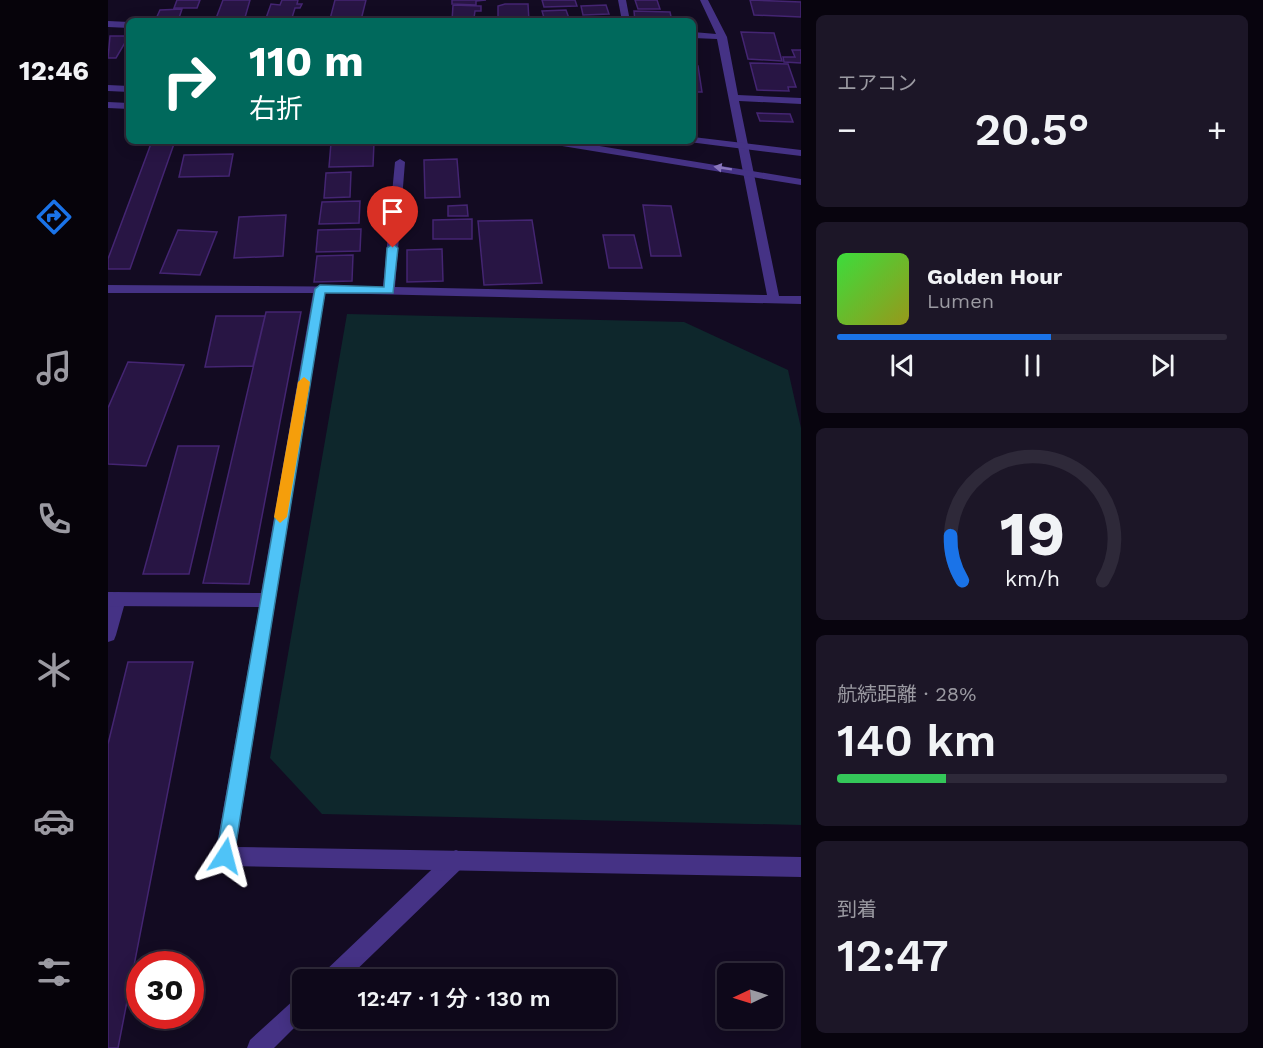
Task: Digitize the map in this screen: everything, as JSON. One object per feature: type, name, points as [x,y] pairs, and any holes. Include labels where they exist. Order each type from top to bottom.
[{"type":"street","points":[[622,0],[625,18]]},
{"type":"street","points":[[704,0],[714,14],[723,37],[774,299]]},
{"type":"street","points":[[108,24],[126,25]]},
{"type":"street","points":[[696,35],[723,37]]},
{"type":"street","points":[[108,88],[126,89]]},
{"type":"street","points":[[734,98],[801,101]]},
{"type":"street","points":[[108,105],[126,106]]},
{"type":"street","points":[[696,140],[801,153]]},
{"type":"street","points":[[569,144],[801,182]]},
{"type":"street","points":[[389,290],[400,162]]},
{"type":"street","points":[[108,289],[389,290],[801,300]]},
{"type":"street","points":[[320,289],[266,600],[225,856],[801,867]]},
{"type":"street","points":[[108,635],[113,599],[266,600]]},
{"type":"street","points":[[342,969],[456,860]]},
{"type":"street","points":[[258,1048],[292,1016]]},
{"type":"green space","points":[[347,314],[684,322],[788,370],[801,428],[801,825],[322,814],[270,758]]},
{"type":"building","points":[[177,0],[200,0],[197,8],[174,8]]},
{"type":"building","points":[[223,0],[250,0],[245,18],[216,18]]},
{"type":"building","points":[[282,0],[298,0],[297,4],[302,4],[300,8],[295,8],[292,18],[266,18],[271,4],[280,5]]},
{"type":"building","points":[[335,0],[366,0],[362,18],[330,18]]},
{"type":"building","points":[[452,0],[486,0],[476,1],[476,5],[452,4]]},
{"type":"building","points":[[542,0],[575,0],[577,6],[544,7]]},
{"type":"building","points":[[635,0],[657,0],[660,9],[638,9]]},
{"type":"building","points":[[750,0],[801,2],[801,17],[754,15]]},
{"type":"building","points":[[528,4],[529,18],[498,18],[498,6]]},
{"type":"building","points":[[453,5],[481,6],[481,11],[475,11],[474,18],[452,18]]},
{"type":"building","points":[[606,5],[609,14],[583,15],[581,6]]},
{"type":"building","points":[[182,9],[179,18],[156,18],[160,10]]},
{"type":"building","points":[[566,10],[569,18],[544,18],[542,11]]},
{"type":"building","points":[[634,11],[670,12],[671,18],[635,18]]},
{"type":"building","points":[[741,32],[774,33],[782,61],[748,59]]},
{"type":"building","points":[[110,36],[126,36],[126,41],[116,58],[108,58]]},
{"type":"building","points":[[792,50],[801,50],[801,63],[784,62],[783,57],[795,57]]},
{"type":"building","points":[[750,63],[788,64],[796,87],[788,87],[789,91],[757,90]]},
{"type":"building","points":[[696,66],[698,66],[702,92],[696,92]]},
{"type":"building","points":[[757,113],[790,114],[793,122],[760,121]]},
{"type":"building","points":[[151,144],[174,144],[130,269],[108,269],[108,259]]},
{"type":"building","points":[[331,144],[374,144],[373,166],[329,167]]},
{"type":"building","points":[[233,154],[229,176],[179,177],[184,155]]},
{"type":"building","points":[[457,159],[460,197],[425,198],[424,160]]},
{"type":"building","points":[[351,172],[350,197],[324,198],[326,173]]},
{"type":"building","points":[[360,201],[359,223],[319,224],[322,202]]},
{"type":"building","points":[[467,205],[468,216],[448,216],[448,206]]},
{"type":"building","points":[[643,205],[671,206],[681,256],[651,256]]},
{"type":"building","points":[[286,215],[283,256],[234,258],[239,217]]},
{"type":"building","points":[[472,219],[472,239],[433,239],[433,220]]},
{"type":"building","points":[[532,220],[542,283],[484,285],[478,221]]},
{"type":"building","points":[[361,229],[360,251],[316,252],[318,230]]},
{"type":"building","points":[[178,230],[217,232],[200,275],[160,273]]},
{"type":"building","points":[[603,235],[634,235],[642,268],[609,268]]},
{"type":"building","points":[[442,249],[443,281],[407,282],[407,250]]},
{"type":"building","points":[[353,255],[352,281],[314,282],[317,256]]},
{"type":"building","points":[[266,312],[301,312],[249,584],[203,583]]},
{"type":"building","points":[[216,316],[265,316],[253,366],[205,367]]},
{"type":"building","points":[[128,362],[184,365],[146,466],[108,464],[108,408]]},
{"type":"building","points":[[178,446],[219,446],[189,574],[143,574]]},
{"type":"building","points":[[128,662],[193,662],[137,951],[126,951],[126,1007],[118,1048],[108,1048],[108,744]]},
{"type":"slow traffic","points":[[280,517],[304,382]]},
{"type":"route","points":[[225,856],[266,600],[320,289],[389,290],[393,248]]}]
